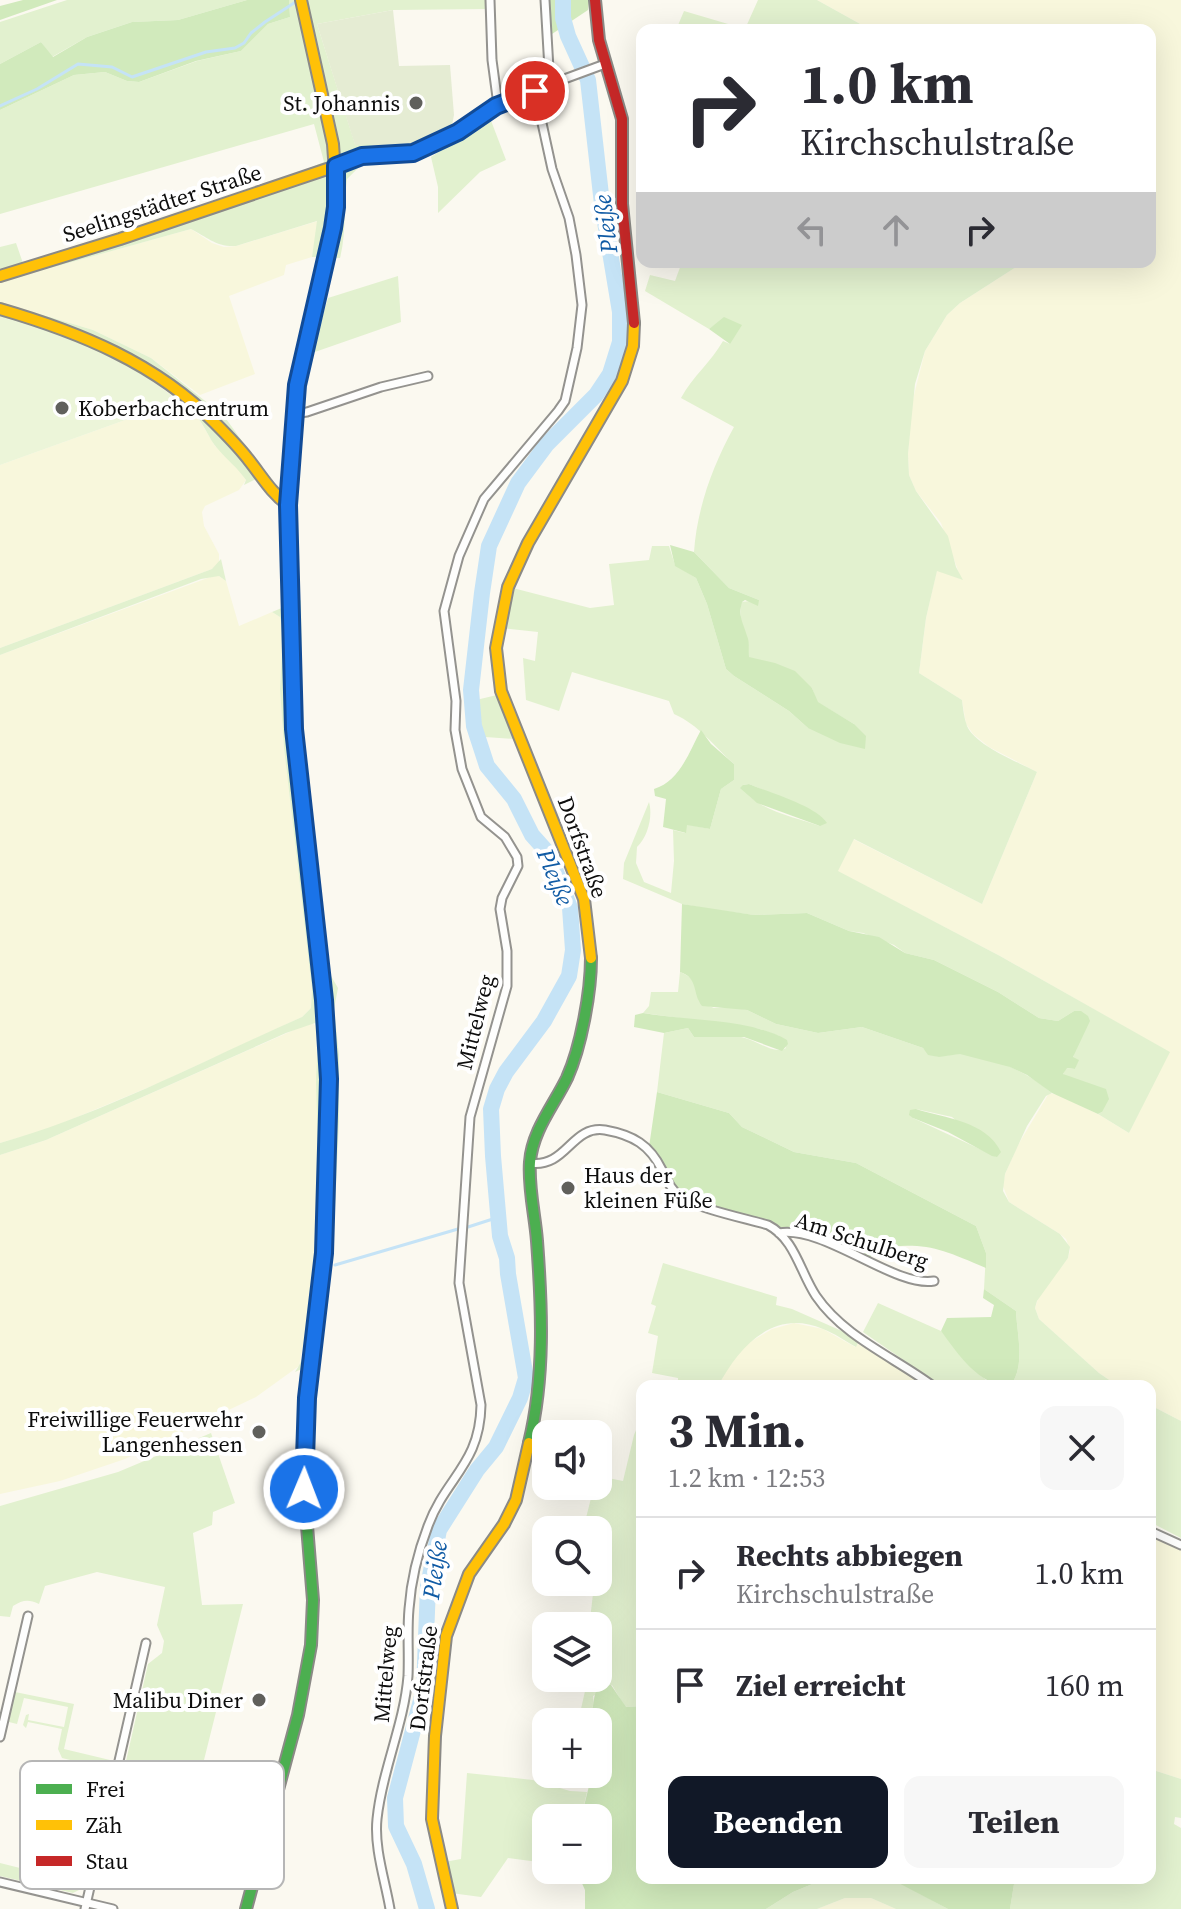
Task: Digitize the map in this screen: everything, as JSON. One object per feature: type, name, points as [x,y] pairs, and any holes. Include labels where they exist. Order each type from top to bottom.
[{"type":"street","points":[[284,1767],[298,1715],[311,1645],[313,1600],[304,1489],[305,1433],[322,1285],[329,1135],[324,1000],[294,729],[288,505],[293,414],[301,359],[333,228],[336,166],[301,0]]},
{"type":"street","points":[[490,0],[492,60],[498,105]]},
{"type":"street","points":[[545,0],[550,86]]},
{"type":"street","name":"Dorfstraße","points":[[452,1909],[432,1819],[442,1661],[451,1618],[469,1574],[504,1524],[516,1500],[539,1400],[537,1244],[530,1163],[534,1139],[568,1075],[576,1050],[591,961],[589,928],[578,881],[501,691],[496,648],[502,608],[512,577],[528,543],[616,393],[633,346],[634,307],[622,204],[623,122],[619,103],[599,65],[595,0]]},
{"type":"street","points":[[336,166],[362,156],[413,153],[458,132],[498,105],[599,65]]},
{"type":"street","name":"Mittelweg","points":[[390,1909],[377,1842],[377,1821],[385,1776],[403,1712],[408,1676],[412,1584],[428,1526],[440,1499],[473,1452],[480,1425],[481,1405],[459,1283],[468,1144],[475,1098],[507,986],[507,951],[500,909],[502,898],[518,866],[517,857],[505,837],[481,817],[462,769],[455,730],[456,701],[444,624],[445,602],[459,556],[484,499],[565,401],[577,348],[582,305],[569,218],[552,169],[535,91]]},
{"type":"street","name":"Seelingstädter Straße","points":[[0,276],[336,166]]},
{"type":"street","points":[[0,309],[84,337],[166,381],[209,416],[273,493],[288,505]]},
{"type":"street","points":[[293,414],[428,376]]},
{"type":"street","name":"Am Schulberg","points":[[530,1163],[541,1165],[553,1160],[587,1130],[606,1130],[640,1142],[651,1151],[669,1185],[682,1197],[768,1225],[779,1233],[791,1248],[816,1297],[836,1320],[924,1380]]},
{"type":"street","name":"Am Schulberg","points":[[779,1233],[791,1232],[831,1244],[917,1281],[934,1281]]},
{"type":"street","points":[[1156,1534],[1181,1545]]},
{"type":"street","points":[[0,1737],[28,1616]]},
{"type":"street","points":[[119,1761],[146,1643]]},
{"type":"street","points":[[0,1882],[20,1888]]},
{"type":"street","points":[[25,1889],[86,1906],[113,1909]]},
{"type":"street","points":[[246,1909],[251,1889]]},
{"type":"green space","points":[[23,0],[57,0],[0,20],[0,6]]},
{"type":"green space","points":[[67,0],[247,0],[178,20],[132,22],[87,37],[52,57],[41,42],[0,64],[0,22]]},
{"type":"green space","points":[[247,0],[289,0],[290,17],[268,24],[241,51],[196,61],[139,82],[127,81],[105,72],[74,75],[0,110],[0,64],[41,42],[53,57],[87,37],[132,22],[178,20]]},
{"type":"green space","points":[[289,0],[486,0],[487,9],[393,10],[317,24],[355,144],[372,144],[371,163],[360,166],[347,179],[340,258],[312,257],[317,221],[236,246],[217,243],[191,229],[0,282],[0,247],[16,243],[25,269],[187,218],[324,162],[314,124],[0,214],[0,110],[74,75],[105,72],[127,81],[139,82],[197,61],[241,51],[268,24],[290,17]]},
{"type":"green space","points":[[549,0],[589,0],[588,10],[549,36]]},
{"type":"green space","points":[[758,0],[817,0],[860,24],[747,24]]},
{"type":"green space","points":[[817,0],[1181,0],[1181,1421],[1156,1408],[1156,1380],[1109,1380],[1039,1319],[1035,1308],[1040,1293],[1068,1258],[1070,1250],[1066,1239],[1060,1234],[1009,1202],[1003,1186],[1018,1145],[1049,1093],[1098,1114],[1129,1133],[1169,1052],[1000,956],[837,871],[853,839],[982,904],[1037,772],[989,747],[973,734],[966,724],[962,700],[919,673],[926,618],[937,570],[961,579],[941,523],[916,491],[909,475],[912,403],[925,351],[947,315],[960,303],[1015,268],[1156,268],[1156,24],[860,24]]},
{"type":"green space","points":[[393,10],[399,66],[450,65],[454,115],[451,130],[422,144],[404,148],[355,145],[317,24]]},
{"type":"green space","points":[[684,11],[728,24],[679,24]]},
{"type":"green space","points":[[490,118],[506,160],[480,172],[438,213],[438,187],[431,157]]},
{"type":"green space","points":[[318,221],[312,257],[286,265],[284,275],[229,296],[255,374],[200,395],[151,358],[93,330],[0,302],[0,282],[191,229],[224,247]]},
{"type":"green space","points":[[680,268],[1015,268],[960,303],[947,315],[925,351],[915,384],[908,454],[909,475],[916,491],[948,536],[956,567],[963,580],[937,571],[926,618],[919,673],[962,700],[967,726],[979,740],[1037,772],[982,904],[854,839],[838,871],[1000,956],[1170,1052],[1129,1133],[1098,1114],[1102,1112],[1063,1074],[1066,1068],[1075,1069],[1078,1060],[1073,1058],[1081,1011],[1074,1011],[1058,1021],[1039,1018],[998,992],[934,960],[905,953],[894,945],[807,913],[754,915],[709,909],[682,904],[623,879],[624,863],[649,802],[649,826],[637,847],[636,863],[644,882],[671,893],[673,830],[685,833],[686,824],[710,829],[721,789],[734,780],[734,764],[699,730],[674,714],[669,701],[572,672],[559,711],[526,700],[523,658],[535,661],[538,632],[500,628],[509,587],[590,608],[614,605],[609,564],[649,560],[652,546],[669,546],[675,565],[696,578],[726,669],[789,711],[808,728],[854,724],[817,702],[812,688],[748,657],[741,624],[741,602],[759,600],[729,588],[694,552],[707,487],[734,427],[681,398],[723,341],[730,344],[719,322],[709,329],[645,291],[650,275],[675,281]],"holes":[[[749,784],[778,796],[820,826],[764,806],[747,793],[743,785]]]},
{"type":"green space","points":[[398,276],[401,322],[312,353],[328,298]]},
{"type":"green space","points":[[0,302],[93,330],[151,358],[224,416],[266,474],[244,485],[246,480],[214,444],[197,417],[178,398],[106,354],[52,332],[0,317]]},
{"type":"green space","points":[[0,317],[94,349],[138,372],[178,401],[0,465]]},
{"type":"green space","points":[[724,317],[742,325],[730,344],[709,329]]},
{"type":"green space","points":[[178,401],[197,416],[215,446],[234,462],[246,480],[239,490],[205,506],[202,512],[204,526],[219,554],[219,563],[212,569],[0,648],[0,465]]},
{"type":"green space","points":[[670,545],[694,552],[729,588],[759,600],[758,606],[745,600],[741,607],[749,657],[795,671],[812,688],[818,702],[854,724],[866,736],[865,749],[840,743],[808,728],[789,711],[726,669],[696,578],[675,566]]},
{"type":"green space","points":[[221,559],[226,581],[219,576],[201,579],[0,655],[0,648],[212,569]]},
{"type":"green space","points":[[213,576],[226,581],[239,626],[272,612],[280,617],[283,631],[280,689],[284,748],[312,989],[311,1008],[302,1017],[159,1083],[46,1130],[0,1143],[0,655]]},
{"type":"green space","points":[[301,600],[303,744],[327,969],[338,988],[334,1009],[339,1055],[339,1121],[333,1251],[319,1361],[295,1372],[305,1351],[311,1319],[318,1234],[318,1045],[315,1023],[46,1140],[0,1155],[0,1143],[116,1102],[302,1017],[311,1008],[312,989],[284,748],[280,689],[283,631],[280,617],[272,612]]},
{"type":"green space","points":[[497,695],[515,739],[485,737],[478,726],[476,700]]},
{"type":"green space","points":[[701,730],[711,744],[734,764],[734,780],[721,789],[710,829],[687,825],[686,833],[663,827],[666,799],[655,796],[654,789],[677,773]]},
{"type":"green space","points":[[749,784],[803,805],[827,823],[820,826],[757,803],[740,788]]},
{"type":"green space","points":[[682,904],[754,915],[807,913],[849,931],[879,937],[905,953],[934,960],[998,992],[1039,1018],[1058,1021],[1074,1011],[1081,1011],[1090,1021],[1073,1057],[1079,1060],[1075,1069],[1067,1068],[1063,1074],[1106,1089],[1109,1099],[1098,1114],[1052,1093],[1010,1067],[960,1054],[928,1055],[923,1048],[862,1027],[818,1033],[776,1024],[747,1010],[702,1006],[693,982],[680,972]]},
{"type":"green space","points":[[680,972],[694,984],[699,1002],[714,1008],[747,1010],[776,1024],[818,1033],[862,1027],[923,1048],[935,1056],[968,1054],[1002,1064],[1028,1076],[1052,1093],[1046,1096],[1027,1126],[1005,1174],[1003,1191],[1009,1202],[1060,1234],[1070,1247],[1068,1258],[1037,1301],[1035,1308],[1039,1319],[1109,1380],[1014,1380],[1019,1360],[1016,1311],[984,1289],[986,1253],[976,1226],[856,1163],[794,1152],[742,1127],[729,1113],[657,1092],[664,1033],[688,1028],[694,1037],[733,1036],[771,1049],[786,1048],[779,1036],[760,1029],[643,1013],[649,1006],[651,992],[678,992]],"holes":[[[916,1109],[952,1117],[997,1157],[913,1118]]]},
{"type":"green space","points":[[643,1013],[755,1028],[787,1040],[788,1044],[782,1051],[744,1037],[694,1037],[688,1028],[664,1033],[634,1027],[635,1015]]},
{"type":"green space","points":[[312,1022],[316,1027],[320,1156],[313,1295],[299,1366],[256,1397],[125,1459],[60,1481],[0,1494],[0,1155],[46,1140]]},
{"type":"green space","points":[[657,1092],[729,1113],[742,1127],[794,1152],[856,1163],[976,1226],[986,1253],[986,1268],[944,1251],[921,1246],[875,1248],[870,1259],[831,1243],[689,1199],[673,1189],[649,1147]]},
{"type":"green space","points":[[916,1109],[975,1127],[985,1133],[1001,1152],[997,1157],[992,1156],[948,1132],[913,1118],[909,1115],[910,1110]]},
{"type":"green space","points":[[663,1263],[777,1297],[776,1305],[860,1339],[856,1347],[823,1329],[805,1324],[788,1324],[773,1328],[747,1345],[721,1380],[678,1380],[652,1373],[658,1336],[648,1333],[656,1306],[651,1304]]},
{"type":"green space","points":[[984,1289],[1016,1311],[1019,1360],[1014,1380],[987,1380],[979,1375],[962,1359],[941,1331],[947,1318],[991,1317],[994,1305],[983,1298]]},
{"type":"green space","points":[[878,1303],[941,1331],[986,1380],[932,1380],[863,1332]]},
{"type":"green space","points":[[794,1323],[823,1329],[855,1347],[858,1344],[866,1347],[916,1380],[721,1380],[732,1359],[745,1345],[772,1329]]},
{"type":"green space","points":[[1156,1408],[1181,1421],[1181,1538],[1156,1525]]},
{"type":"green space","points":[[636,1430],[636,1706],[625,1707],[612,1685],[612,1612],[591,1612],[593,1596],[612,1596],[612,1516],[586,1516],[590,1500],[612,1500],[612,1479],[623,1481]]},
{"type":"green space","points":[[211,1433],[235,1503],[213,1512],[212,1525],[193,1533],[202,1605],[243,1604],[204,1761],[126,1761],[148,1664],[162,1653],[164,1641],[157,1625],[165,1587],[97,1572],[45,1586],[39,1604],[23,1601],[13,1606],[10,1617],[0,1616],[0,1506],[118,1472]]},
{"type":"green space","points":[[1156,1539],[1181,1550],[1181,1779],[1156,1771]]},
{"type":"green space","points":[[612,1686],[626,1707],[636,1706],[636,1884],[812,1884],[766,1909],[585,1909],[582,1884],[612,1884],[612,1804],[584,1804],[588,1788],[612,1788],[612,1708],[593,1708],[596,1692],[612,1692]]},
{"type":"green space","points":[[15,1692],[74,1704],[64,1749],[110,1761],[62,1758],[58,1749],[62,1729],[28,1722],[26,1728],[23,1725],[29,1714],[28,1720],[64,1727],[68,1707],[24,1698],[17,1724],[9,1722]]},
{"type":"green space","points":[[585,1692],[600,1692],[593,1696],[594,1708],[581,1708]]},
{"type":"green space","points":[[1156,1771],[1181,1779],[1181,1818],[1175,1817],[1174,1824],[1181,1828],[1181,1909],[1010,1909],[1014,1884],[1156,1884]]},
{"type":"green space","points":[[467,1773],[532,1780],[532,1788],[587,1792],[584,1804],[532,1804],[532,1861],[508,1858],[481,1897],[451,1893],[444,1862],[461,1859]]},
{"type":"green space","points":[[0,1863],[20,1868],[20,1881],[0,1876]]},
{"type":"green space","points":[[812,1884],[902,1884],[948,1909],[896,1909],[871,1898],[845,1898],[817,1909],[766,1909]]},
{"type":"green space","points":[[900,1884],[1014,1884],[1010,1909],[948,1909]]},
{"type":"green space","points":[[56,1889],[81,1889],[73,1893]]},
{"type":"green space","points":[[845,1898],[871,1898],[896,1909],[817,1909]]},
{"type":"waterway","name":"Pleiße","points":[[427,1909],[414,1864],[396,1826],[395,1798],[424,1689],[428,1586],[439,1530],[477,1470],[496,1447],[520,1398],[526,1378],[507,1258],[500,1236],[491,1109],[506,1072],[544,1021],[569,976],[573,950],[570,908],[549,854],[532,835],[514,799],[487,766],[474,726],[471,690],[482,593],[489,546],[518,483],[547,444],[596,395],[610,374],[620,342],[620,312],[602,204],[588,80],[568,36],[563,18],[563,0]]},
{"type":"waterway","points":[[0,106],[37,89],[78,64],[112,67],[132,77],[206,52],[235,48],[265,22],[297,1]]},
{"type":"waterway","points":[[468,1227],[499,1217]]},
{"type":"waterway","points":[[335,1265],[458,1229]]},
{"type":"traffic: fast","points":[[288,506],[294,729],[313,896]]},
{"type":"traffic: fast","points":[[529,1443],[538,1393],[541,1342],[539,1266],[530,1162],[539,1129],[567,1078],[577,1051],[587,1003],[591,958]]},
{"type":"traffic: fast","points":[[284,1767],[298,1715],[311,1645],[313,1600],[304,1489],[305,1423],[323,1253]]},
{"type":"traffic: fast","points":[[246,1909],[251,1889]]},
{"type":"traffic: slow","points":[[288,506],[297,385],[333,228],[336,187],[333,144],[301,0]]},
{"type":"traffic: slow","points":[[0,276],[336,166]]},
{"type":"traffic: slow","points":[[0,309],[87,339],[168,383],[223,431],[288,505]]},
{"type":"traffic: slow","points":[[591,958],[584,899],[501,691],[496,648],[508,587],[528,543],[622,381],[633,346],[634,323]]},
{"type":"traffic: slow","points":[[313,896],[329,1079],[323,1253]]},
{"type":"traffic: slow","points":[[452,1909],[432,1819],[435,1736],[446,1636],[469,1574],[504,1524],[516,1500],[529,1443]]},
{"type":"traffic: jam","points":[[595,0],[599,40],[622,119],[622,204],[634,323]]},
{"type":"place","name":"St. Johannis","points":[[416,103]]},
{"type":"place","name":"Koberbachcentrum","points":[[62,408]]},
{"type":"place","name":"Haus der kleinen Füße","points":[[568,1188]]},
{"type":"place","name":"Freiwillige Feuerwehr Langenhessen","points":[[259,1432]]},
{"type":"place","name":"Malibu Diner","points":[[259,1700]]},
{"type":"route","points":[[304,1489],[307,1398],[322,1285],[330,1111],[324,1000],[293,707],[288,505],[293,414],[301,359],[333,228],[336,166],[362,156],[413,153],[458,132],[496,106],[535,91]]}]
